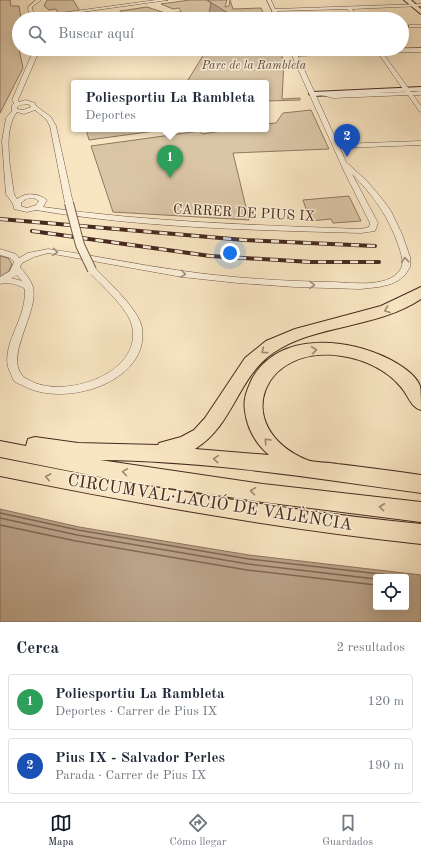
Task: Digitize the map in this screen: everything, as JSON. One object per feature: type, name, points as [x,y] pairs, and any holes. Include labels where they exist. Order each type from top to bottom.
[{"type":"highway","points":[[142,452],[176,448],[190,444],[202,436],[213,422],[244,371],[265,350],[296,335],[379,313],[400,304],[421,292]]},
{"type":"highway","points":[[311,469],[288,460],[275,450],[263,438],[256,425],[253,410],[258,385],[266,373],[276,363],[294,354],[320,349],[358,353],[376,360],[395,371],[404,379],[421,403]]},
{"type":"highway","points":[[0,440],[78,452],[142,452],[311,469],[421,484]]},
{"type":"highway","name":"CIRCUMVAL·LACIÓ DE VALÈNCIA","points":[[0,449],[115,471],[263,493],[421,512]]},
{"type":"highway","name":"CIRCUMVAL·LACIÓ DE VALÈNCIA","points":[[0,467],[106,488],[261,513],[421,534]]},
{"type":"street","points":[[39,0],[39,8],[42,12]]},
{"type":"street","points":[[30,12],[30,7],[39,0]]},
{"type":"street","points":[[86,12],[166,0]]},
{"type":"street","points":[[269,0],[274,10],[418,5]]},
{"type":"street","points":[[350,0],[355,7]]},
{"type":"street","points":[[407,0],[418,5],[421,12]]},
{"type":"street","points":[[302,1],[307,9]]},
{"type":"street","points":[[348,8],[351,12]]},
{"type":"street","points":[[411,26],[421,26]]},
{"type":"street","points":[[409,50],[421,50]]},
{"type":"street","points":[[32,108],[32,103],[20,103],[15,100],[34,56]]},
{"type":"street","name":"CARRER DE PIUS IX","points":[[17,204],[23,210],[36,208],[62,213],[200,225],[361,231],[372,228],[374,223],[352,181],[295,56]]},
{"type":"street","points":[[383,56],[421,110]]},
{"type":"street","points":[[408,92],[421,90]]},
{"type":"street","points":[[313,94],[421,93]]},
{"type":"street","points":[[18,111],[13,108],[20,103]]},
{"type":"street","points":[[0,252],[13,256],[29,287],[29,296],[10,346],[9,356],[11,368],[18,378],[26,383],[52,391],[84,388],[112,376],[132,357],[139,338],[134,318],[92,270],[80,245],[69,203],[53,126],[49,118],[32,108],[18,111],[9,118],[5,141],[10,194],[17,204],[18,200],[27,196]]},
{"type":"street","points":[[337,146],[421,143]]},
{"type":"street","points":[[2,281],[30,255],[48,251],[181,274],[245,281],[337,285],[388,282],[400,276],[406,268],[406,259],[400,236],[391,216],[381,201],[343,160]]},
{"type":"street","points":[[352,181],[353,170]]},
{"type":"street","name":"CARRER DE PIUS IX","points":[[9,185],[14,191],[27,196],[39,197],[43,202],[62,213]]},
{"type":"street","points":[[36,208],[43,202]]},
{"type":"street","points":[[2,281],[16,282],[29,287]]},
{"type":"green space","points":[[0,0],[10,0],[11,6],[19,6],[20,12],[12,12],[12,56],[20,56],[23,68],[0,113]]},
{"type":"green space","points":[[47,0],[73,0],[80,11],[58,12],[56,9],[49,10],[44,6]]},
{"type":"green space","points":[[190,0],[227,0],[225,7],[229,6],[230,0],[233,9],[261,8],[263,12],[181,12],[179,8],[173,9],[161,4]]},
{"type":"green space","points":[[147,7],[162,12],[120,11]]},
{"type":"green space","name":"Parc de la Rambleta","points":[[203,56],[282,56],[284,62],[282,99],[300,98],[300,100],[269,101],[269,80],[188,80]]},
{"type":"green space","points":[[311,110],[329,149],[233,153],[249,220],[113,212],[91,146],[193,132],[201,132],[202,134],[215,132],[269,132],[269,124],[276,123],[283,113]]},
{"type":"green space","points":[[87,132],[147,132],[89,140]]},
{"type":"green space","points":[[349,196],[361,221],[333,223],[331,219],[310,221],[303,200]]},
{"type":"green space","points":[[0,256],[8,258],[12,264],[9,271],[0,277]]},
{"type":"water","points":[[207,0],[226,12],[209,12],[211,3]]},
{"type":"water","points":[[0,509],[79,527],[249,555],[421,575],[421,622],[0,622]]},
{"type":"railway","points":[[0,219],[244,240],[375,246]]},
{"type":"railway","points":[[32,231],[210,256],[311,262],[379,262]]},
{"type":"place","name":"Pius IX - Salvador Perles","points":[[347,157]]},
{"type":"place","name":"Poliesportiu La Rambleta","points":[[170,178]]}]
